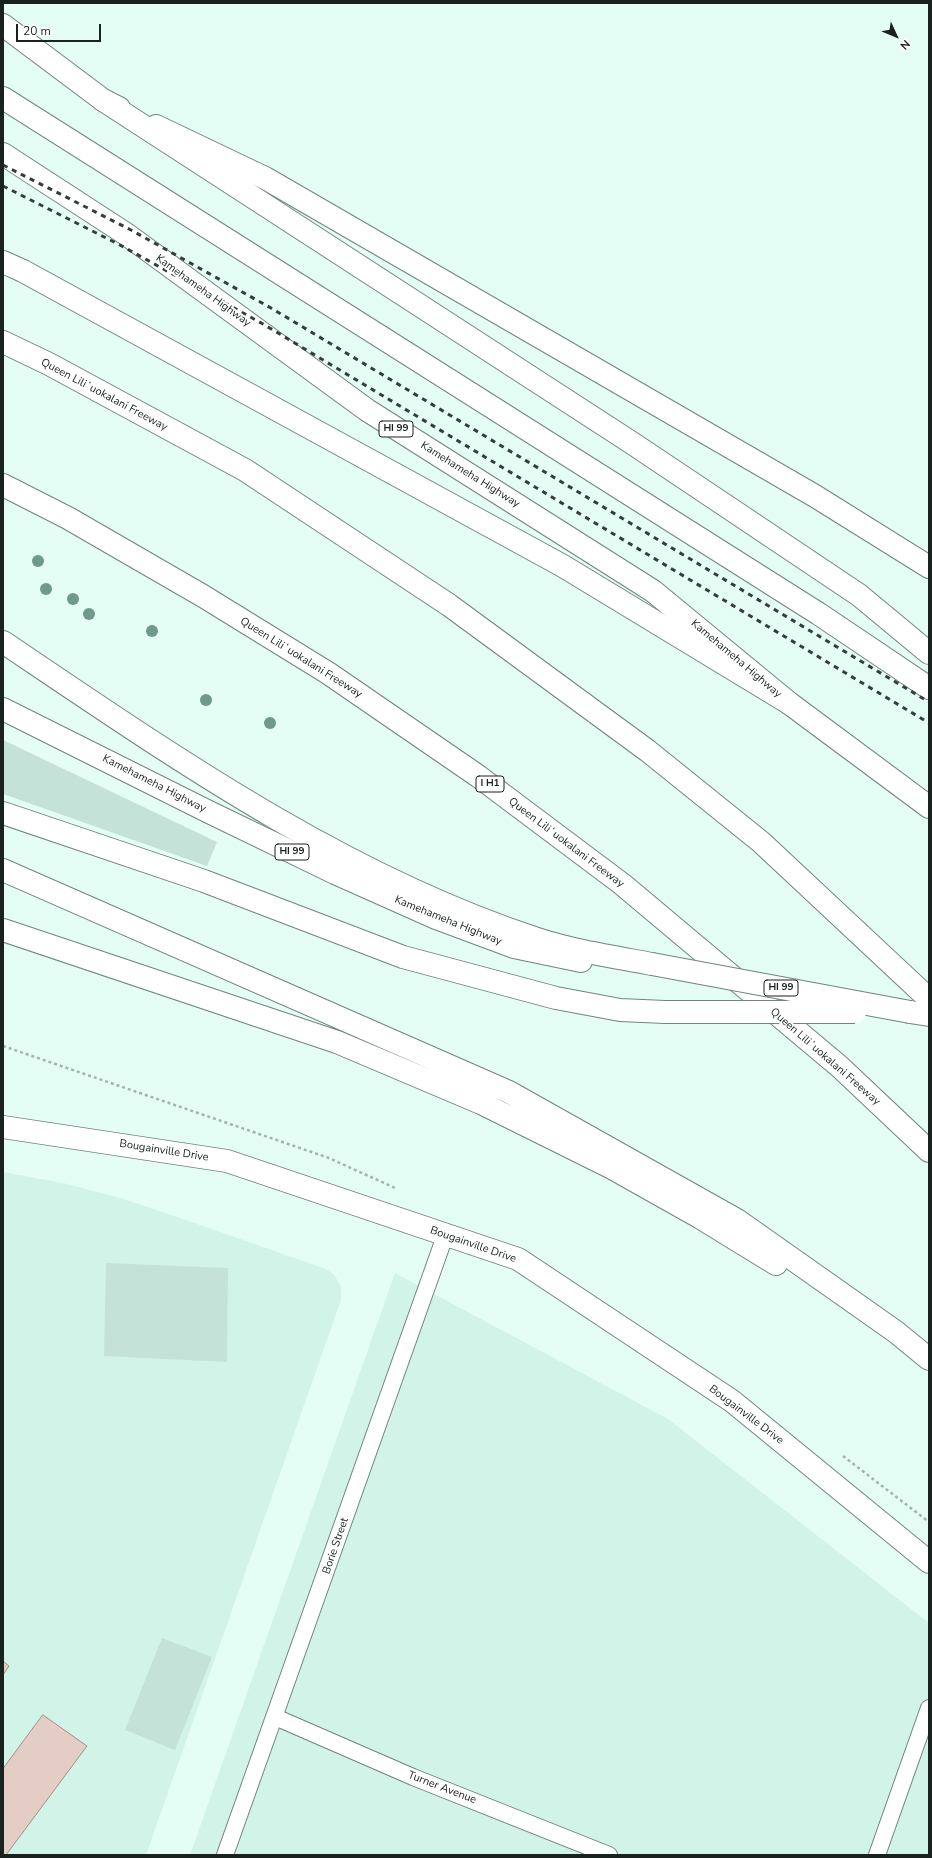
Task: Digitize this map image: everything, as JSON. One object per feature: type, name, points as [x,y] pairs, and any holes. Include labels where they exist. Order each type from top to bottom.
[{"type":"main road","points":[[3,25],[103,100],[632,443],[858,595],[929,653]]},
{"type":"main road","points":[[3,98],[819,614],[929,688]]},
{"type":"main road","points":[[103,100],[272,182],[815,496],[929,567]]},
{"type":"main road","name":"Kamehameha Highway","points":[[3,154],[126,234],[367,410],[654,591],[789,704],[928,806]]},
{"type":"main road","points":[[3,262],[86,305],[563,566],[789,704]]},
{"type":"main road","name":"Queen Liliʻuokalani Freeway","points":[[3,342],[245,470],[449,605],[648,751],[761,842],[929,999]]},
{"type":"main road","name":"Queen Liliʻuokalani Freeway","points":[[3,485],[68,518],[203,596],[328,673],[478,776],[622,884],[840,1066],[929,1151]]},
{"type":"main road","points":[[3,642],[175,756],[330,849],[410,889],[584,956]]},
{"type":"main road","name":"Kamehameha Highway","points":[[3,709],[223,819],[436,918],[514,947],[584,956]]},
{"type":"main road","points":[[3,813],[204,881],[403,957],[556,998],[620,1010],[665,1012],[920,1014]]},
{"type":"main road","points":[[3,870],[509,1092],[737,1220],[883,1323],[929,1359]]},
{"type":"main road","points":[[3,930],[337,1042],[481,1103],[612,1168],[701,1218],[789,1272],[929,1372]]},
{"type":"main road","name":"HI 99","points":[[584,956],[652,964],[920,1014]]},
{"type":"main road","name":"Bougainville Drive","points":[[3,1127],[227,1161],[445,1236],[518,1259],[719,1393],[929,1562]]},
{"type":"lane","name":"Borie Street","points":[[225,1855],[445,1236]]},
{"type":"lane","points":[[877,1855],[929,1708]]},
{"type":"lane","name":"Turner Avenue","points":[[275,1717],[413,1777],[609,1855]]},
{"type":"shaded area","points":[[3,740],[217,842],[207,866],[3,794]]},
{"type":"shaded area","points":[[3,1172],[63,1183],[117,1197],[163,1212],[326,1269],[334,1275],[341,1286],[341,1300],[146,1855],[3,1855]]},
{"type":"shaded area","points":[[106,1263],[228,1268],[227,1362],[104,1356]]},
{"type":"shaded area","points":[[395,1273],[668,1419],[929,1623],[929,1855],[190,1855]]},
{"type":"shaded area","points":[[162,1638],[212,1657],[175,1750],[125,1730]]},
{"type":"building","points":[[3,1661],[9,1666],[3,1675]]},
{"type":"building","points":[[43,1715],[87,1746],[6,1855],[3,1855],[3,1769]]},
{"type":"railway","points":[[3,165],[131,230],[271,308],[929,702]]},
{"type":"railway","points":[[3,186],[120,245],[263,324],[929,723]]}]
